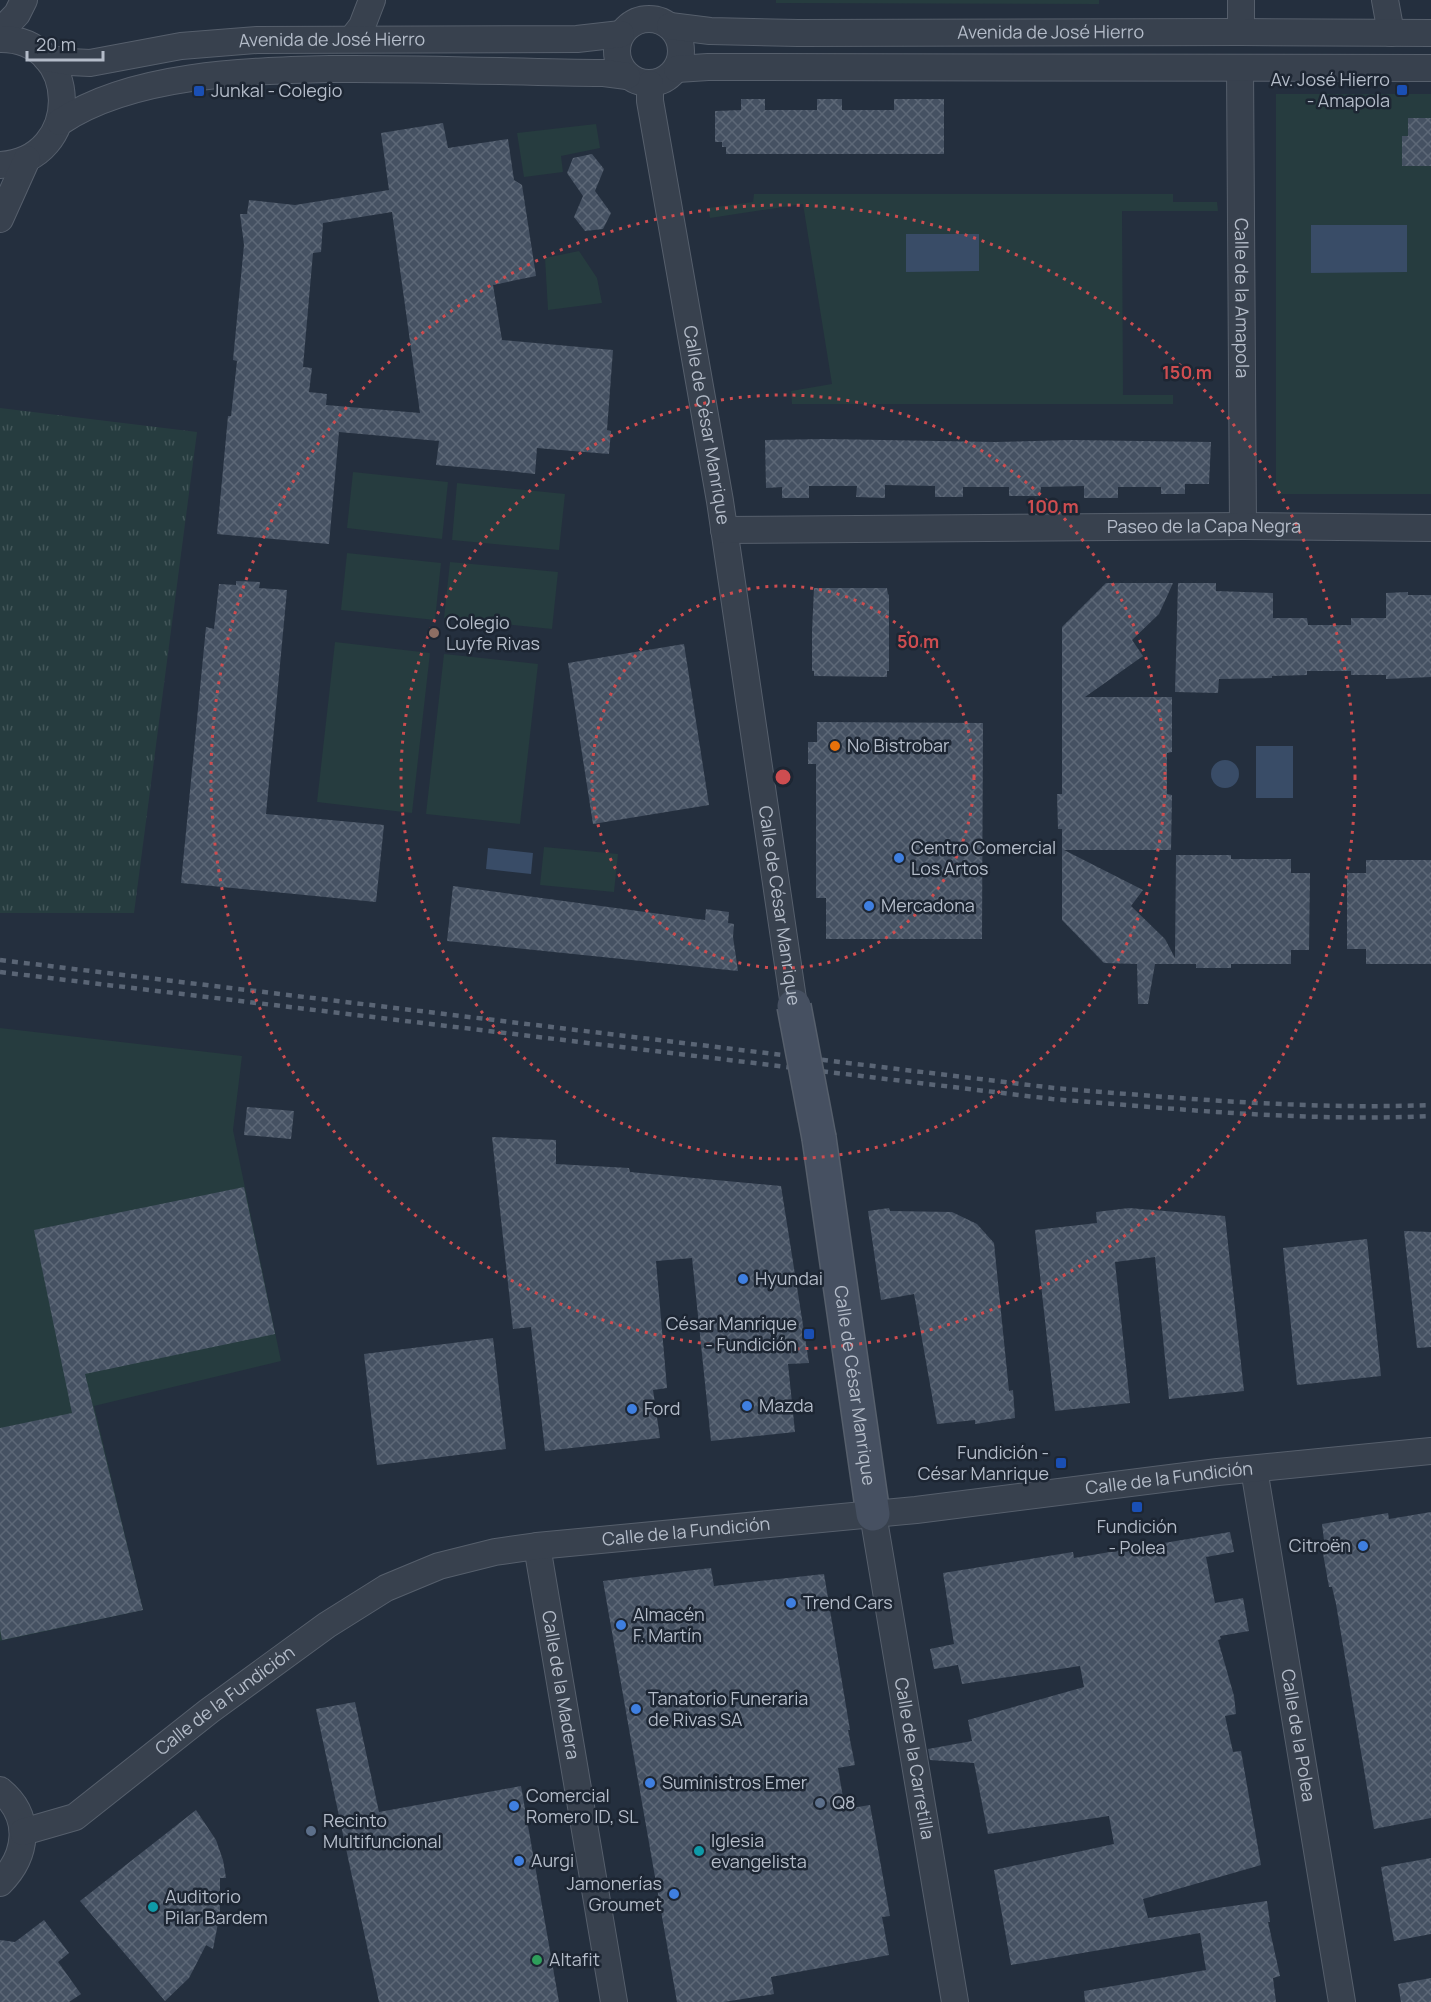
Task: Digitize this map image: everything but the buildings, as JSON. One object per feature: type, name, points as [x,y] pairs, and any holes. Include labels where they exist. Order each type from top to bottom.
[{"type":"street","points":[[0,32],[17,14],[24,0]]},
{"type":"street","points":[[352,39],[362,26],[372,0]]},
{"type":"street","points":[[1241,0],[1241,32]]},
{"type":"street","points":[[1385,0],[1390,33]]},
{"type":"street","points":[[645,9],[656,20],[670,26],[679,38],[680,59],[676,69],[665,80],[638,80],[620,66],[617,45],[621,34],[636,21],[645,9]]},
{"type":"street","name":"Avenida de José Hierro","points":[[670,26],[711,31],[798,33],[1431,33]]},
{"type":"street","name":"Avenida de José Hierro","points":[[46,58],[90,63],[181,46],[258,40],[578,39],[621,34]]},
{"type":"street","points":[[0,39],[21,42],[46,58],[54,69],[61,88],[63,108],[60,122],[41,149],[27,159],[0,165]]},
{"type":"street","name":"Avenida de José Hierro","points":[[676,69],[708,67],[1431,68]]},
{"type":"street","name":"Avenida de José Hierro","points":[[60,122],[98,102],[137,90],[189,78],[255,71],[413,68],[604,73],[638,80]]},
{"type":"street","name":"Calle de la Amapola","points":[[1240,68],[1243,526]]},
{"type":"street","name":"Calle de César Manrique","points":[[638,80],[650,101],[724,530],[794,1006],[819,1138],[873,1514]]},
{"type":"street","points":[[0,219],[27,159]]},
{"type":"street","name":"Paseo de la Capa Negra","points":[[724,530],[1243,526],[1431,528]]},
{"type":"street","name":"Calle de la Fundición","points":[[23,1832],[75,1817],[209,1711],[327,1625],[386,1588],[439,1566],[495,1552],[537,1546],[873,1514],[1431,1450]]},
{"type":"street","name":"Calle de la Polea","points":[[1254,1469],[1342,2002]]},
{"type":"street","name":"Calle de la Carretilla","points":[[873,1514],[955,2002]]},
{"type":"street","name":"Calle de la Madera","points":[[537,1546],[614,2002]]},
{"type":"street","points":[[0,1790],[8,1797],[18,1813],[23,1832],[21,1850],[14,1867],[0,1883]]},
{"type":"green space","points":[[776,0],[1099,0],[1099,4],[776,3]]},
{"type":"green space","points":[[1276,94],[1431,94],[1431,494],[1276,494]]},
{"type":"green space","points":[[596,124],[600,148],[561,156],[563,172],[524,177],[517,133]]},
{"type":"green space","points":[[754,194],[1173,194],[1173,202],[1217,202],[1218,211],[1122,211],[1123,395],[1173,395],[1173,404],[792,404],[791,391],[832,384],[803,204],[710,218],[708,208],[753,202]]},
{"type":"green space","points":[[579,251],[597,278],[602,303],[548,310],[545,258]]},
{"type":"green space","points":[[0,408],[197,432],[134,913],[0,913]]},
{"type":"green space","points":[[353,472],[448,482],[442,539],[347,528]]},
{"type":"green space","points":[[457,483],[565,494],[559,550],[452,540]]},
{"type":"green space","points":[[347,553],[441,563],[435,620],[341,610]]},
{"type":"green space","points":[[450,562],[558,572],[552,629],[444,618]]},
{"type":"green space","points":[[335,642],[430,653],[412,813],[317,802]]},
{"type":"green space","points":[[444,654],[538,664],[520,824],[426,814]]},
{"type":"green space","points":[[544,847],[618,854],[614,892],[540,885]]},
{"type":"green space","points":[[0,1028],[242,1056],[233,1130],[281,1361],[94,1406],[143,1610],[0,1641]]},
{"type":"water","points":[[1311,225],[1407,225],[1407,272],[1311,273]]},
{"type":"water","points":[[906,234],[979,234],[979,271],[906,272]]},
{"type":"water","points":[[1256,746],[1293,746],[1293,798],[1256,798]]},
{"type":"water","points":[[1225,760],[1235,764],[1239,774],[1235,784],[1225,788],[1215,784],[1211,774],[1215,764]]},
{"type":"water","points":[[488,848],[533,853],[531,874],[486,869]]},
{"type":"railway","points":[[0,960],[1054,1088],[1290,1104],[1431,1105]]},
{"type":"railway","points":[[0,972],[1052,1099],[1289,1116],[1431,1116]]},
{"type":"place","name":"Av. José Hierro - Amapola","points":[[1402,90]]},
{"type":"place","name":"Junkal - Colegio","points":[[199,91]]},
{"type":"place","name":"Colegio Luyfe Rivas","points":[[434,633]]},
{"type":"place","name":"No Bistrobar","points":[[835,746]]},
{"type":"place","name":"Centro Comercial Los Artos","points":[[899,858]]},
{"type":"place","name":"Mercadona","points":[[869,906]]},
{"type":"place","name":"Hyundai","points":[[743,1279]]},
{"type":"place","name":"César Manrique - Fundición","points":[[809,1334]]},
{"type":"place","name":"Mazda","points":[[747,1406]]},
{"type":"place","name":"Ford","points":[[632,1409]]},
{"type":"place","name":"Fundición - César Manrique","points":[[1061,1463]]},
{"type":"place","name":"Fundición - Polea","points":[[1137,1507]]},
{"type":"place","name":"Citroën","points":[[1363,1546]]},
{"type":"place","name":"Trend Cars","points":[[791,1603]]},
{"type":"place","name":"Almacén F. Martín","points":[[621,1625]]},
{"type":"place","name":"Tanatorio Funeraria de Rivas SA","points":[[636,1709]]},
{"type":"place","name":"Suministros Emer","points":[[650,1783]]},
{"type":"place","name":"Q8","points":[[820,1803]]},
{"type":"place","name":"Comercial Romero ID, SL","points":[[514,1806]]},
{"type":"place","name":"Recinto Multifuncional","points":[[311,1831]]},
{"type":"place","name":"Iglesia evangelista","points":[[699,1851]]},
{"type":"place","name":"Aurgi","points":[[519,1861]]},
{"type":"place","name":"Jamonerías Groumet","points":[[674,1894]]},
{"type":"place","name":"Auditorio Pilar Bardem","points":[[153,1907]]},
{"type":"place","name":"Altafit","points":[[537,1960]]}]
